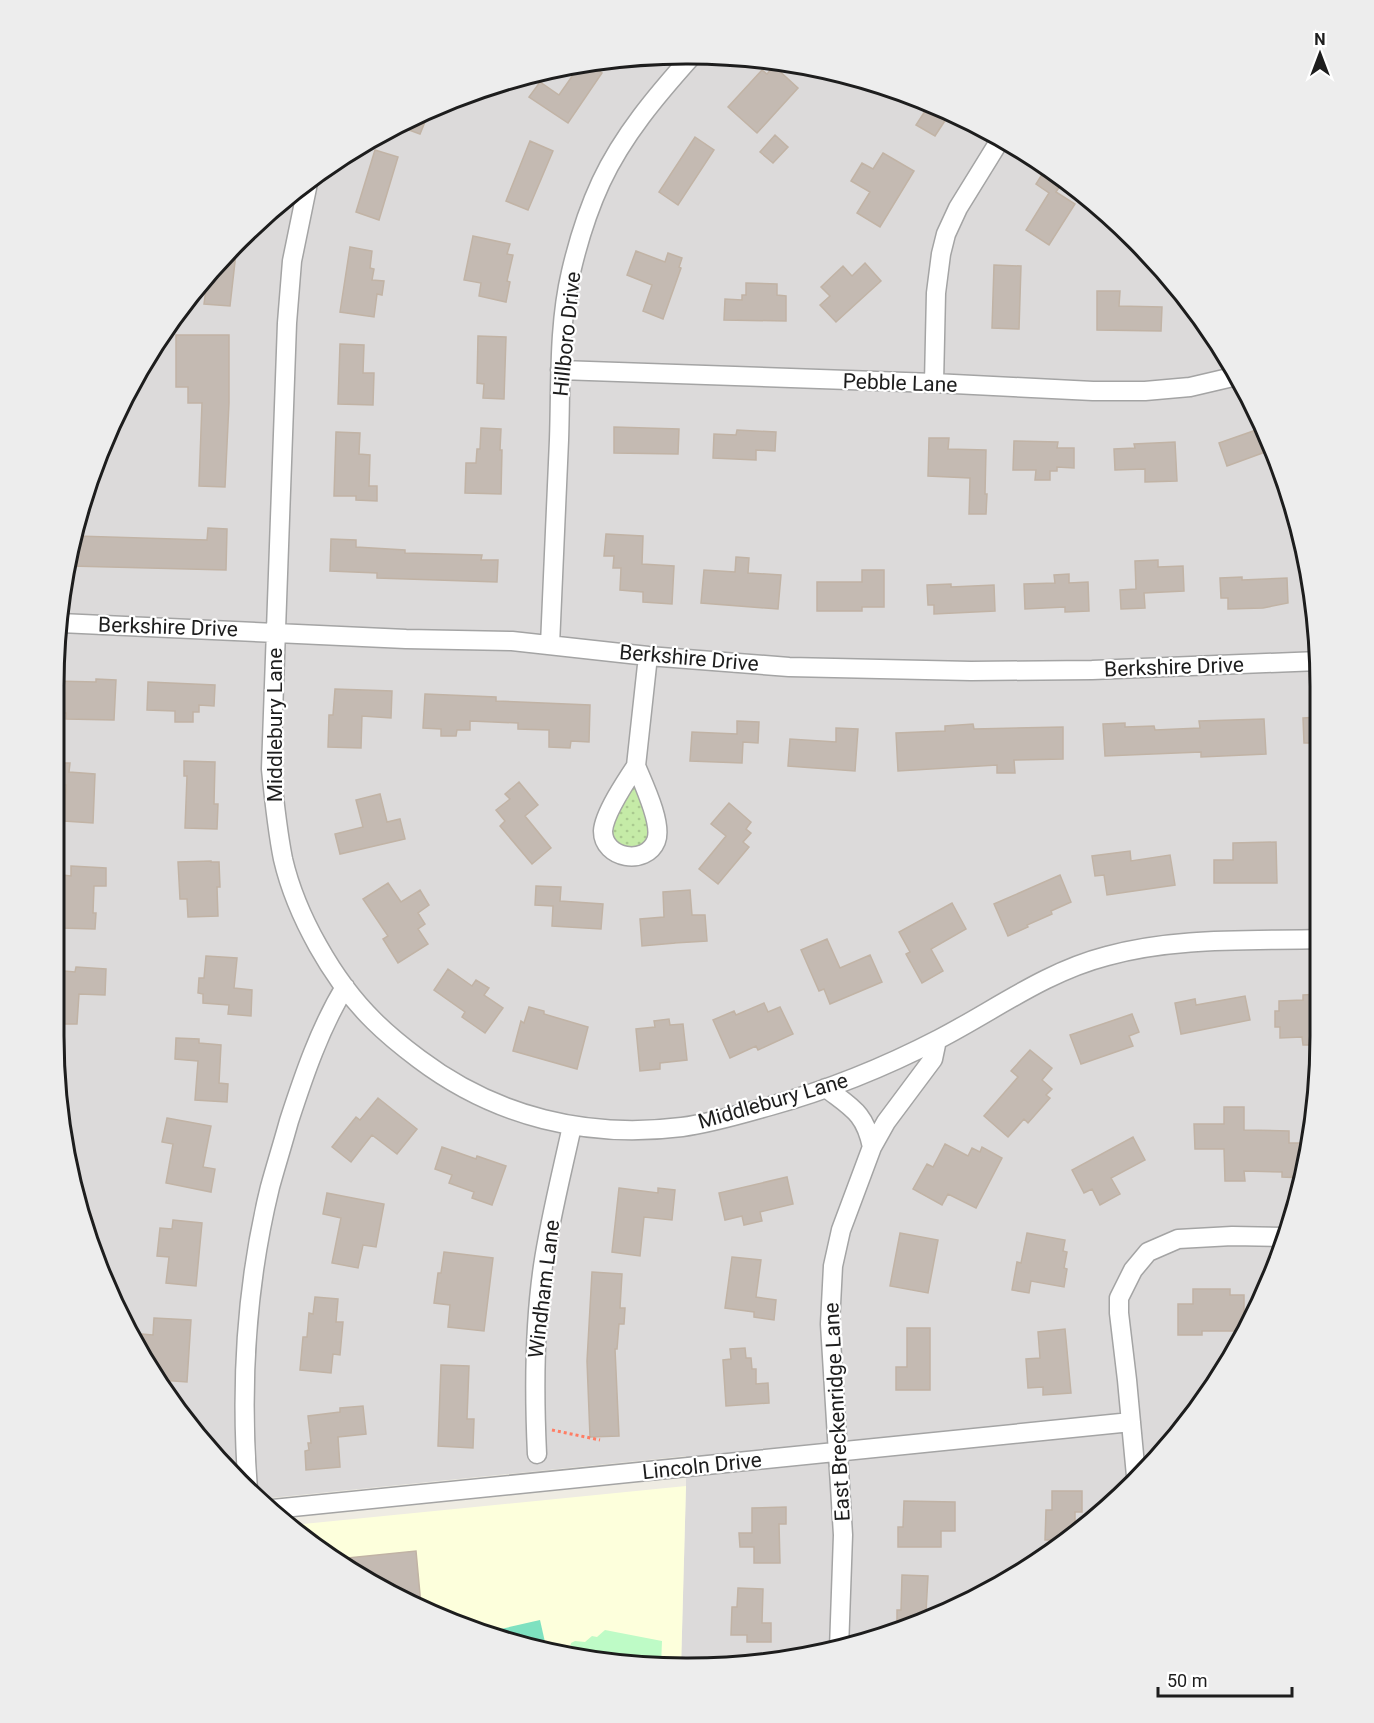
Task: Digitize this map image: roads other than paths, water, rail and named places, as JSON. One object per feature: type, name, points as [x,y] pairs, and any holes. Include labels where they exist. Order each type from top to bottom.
[{"type":"street","name":"Hillboro Drive","points":[[550,645],[560,370],[570,274],[580,237],[601,182],[629,132],[685,64]]},
{"type":"street","points":[[933,383],[936,293],[946,234],[958,208],[996,147]]},
{"type":"street","name":"Middlebury Lane","points":[[306,195],[292,261],[287,323],[271,769],[275,807],[284,860],[312,935],[345,987],[374,1021],[401,1046],[439,1074],[478,1096],[524,1114],[572,1126],[601,1130],[634,1131],[683,1127],[734,1116],[826,1088],[887,1065],[977,1019],[1032,985],[1106,956],[1146,947],[1181,943],[1310,939]]},
{"type":"street","name":"Pebble Lane","points":[[560,370],[1093,391],[1145,391],[1190,387],[1227,378]]},
{"type":"street","name":"Berkshire Drive","points":[[68,623],[406,639],[513,641],[648,656],[789,666],[971,671],[1092,670],[1309,661]]},
{"type":"street","points":[[636,766],[648,656]]},
{"type":"street","points":[[248,1477],[245,1398],[247,1330],[260,1237],[270,1187],[293,1110],[323,1030],[345,987]]},
{"type":"street","name":"East Breckenridge Lane","points":[[839,1639],[843,1535],[830,1324],[833,1266],[841,1230],[872,1147],[886,1122],[933,1059],[938,1040]]},
{"type":"street","points":[[826,1088],[856,1111],[868,1129],[872,1147]]},
{"type":"street","name":"Windham Lane","points":[[537,1454],[535,1367],[543,1267],[572,1126]]},
{"type":"street","points":[[1135,1467],[1120,1329],[1119,1298],[1133,1270],[1148,1252],[1178,1239],[1232,1236],[1276,1237]]},
{"type":"street","name":"Lincoln Drive","points":[[282,1508],[1131,1422]]}]
